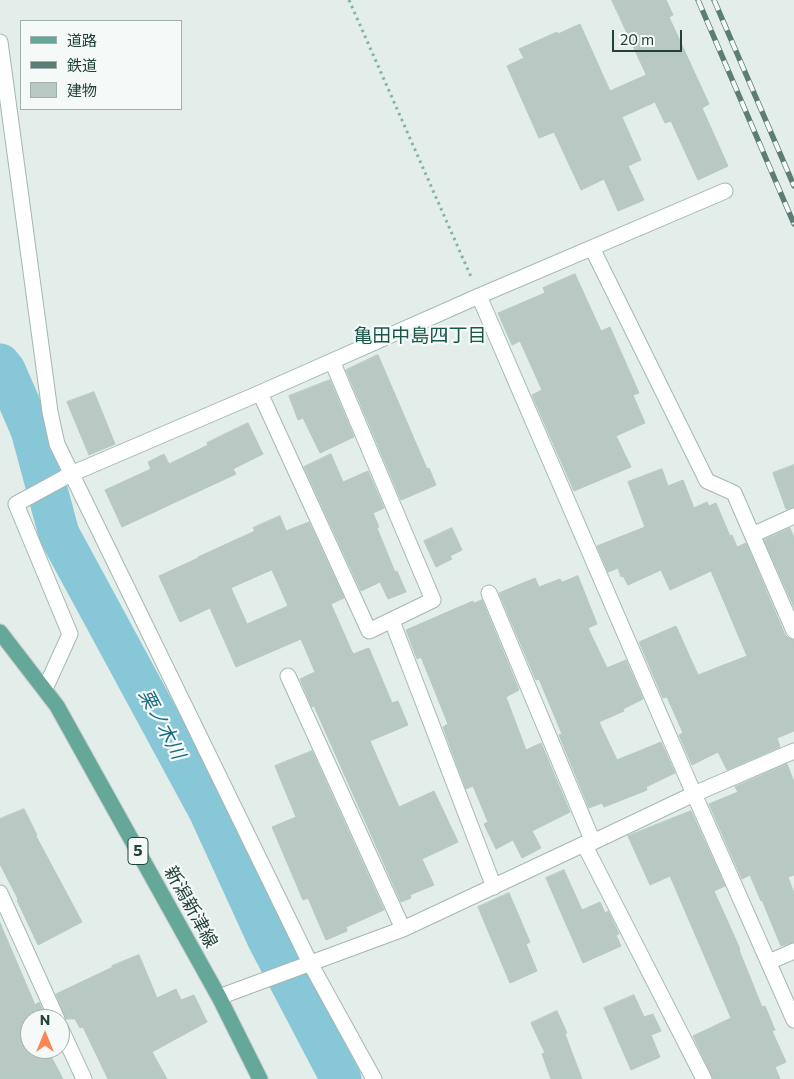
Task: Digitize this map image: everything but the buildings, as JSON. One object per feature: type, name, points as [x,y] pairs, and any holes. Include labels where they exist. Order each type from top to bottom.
[{"type":"main road","name":"新潟新津線","points":[[0,632],[57,706],[219,997],[260,1079]]},
{"type":"street","points":[[0,42],[50,412],[57,444],[310,963],[374,1079]]},
{"type":"street","points":[[45,689],[70,634],[16,504],[70,474],[725,191]]},
{"type":"street","points":[[592,248],[707,481],[734,493],[794,632]]},
{"type":"street","points":[[479,296],[694,794],[794,1020]]},
{"type":"street","points":[[260,393],[369,631],[392,621],[433,600],[332,361]]},
{"type":"street","points":[[752,535],[794,516]]},
{"type":"street","points":[[489,593],[588,843],[704,1079]]},
{"type":"street","points":[[392,621],[494,887]]},
{"type":"street","points":[[288,676],[404,929]]},
{"type":"street","points":[[219,997],[404,929],[694,794],[794,751]]},
{"type":"street","points":[[0,893],[52,1009]]},
{"type":"street","points":[[769,962],[794,951]]},
{"type":"street","points":[[70,1049],[84,1079]]},
{"type":"path","points":[[349,0],[479,296]]},
{"type":"waterway","name":"栗ノ木川","points":[[0,364],[5,370],[31,430],[59,534],[209,811],[268,940],[341,1079]]},
{"type":"railway","points":[[698,0],[794,224]]},
{"type":"railway","points":[[714,0],[794,186]]},
{"type":"district","name":"亀田中島四丁目","points":[[420,336]]}]
